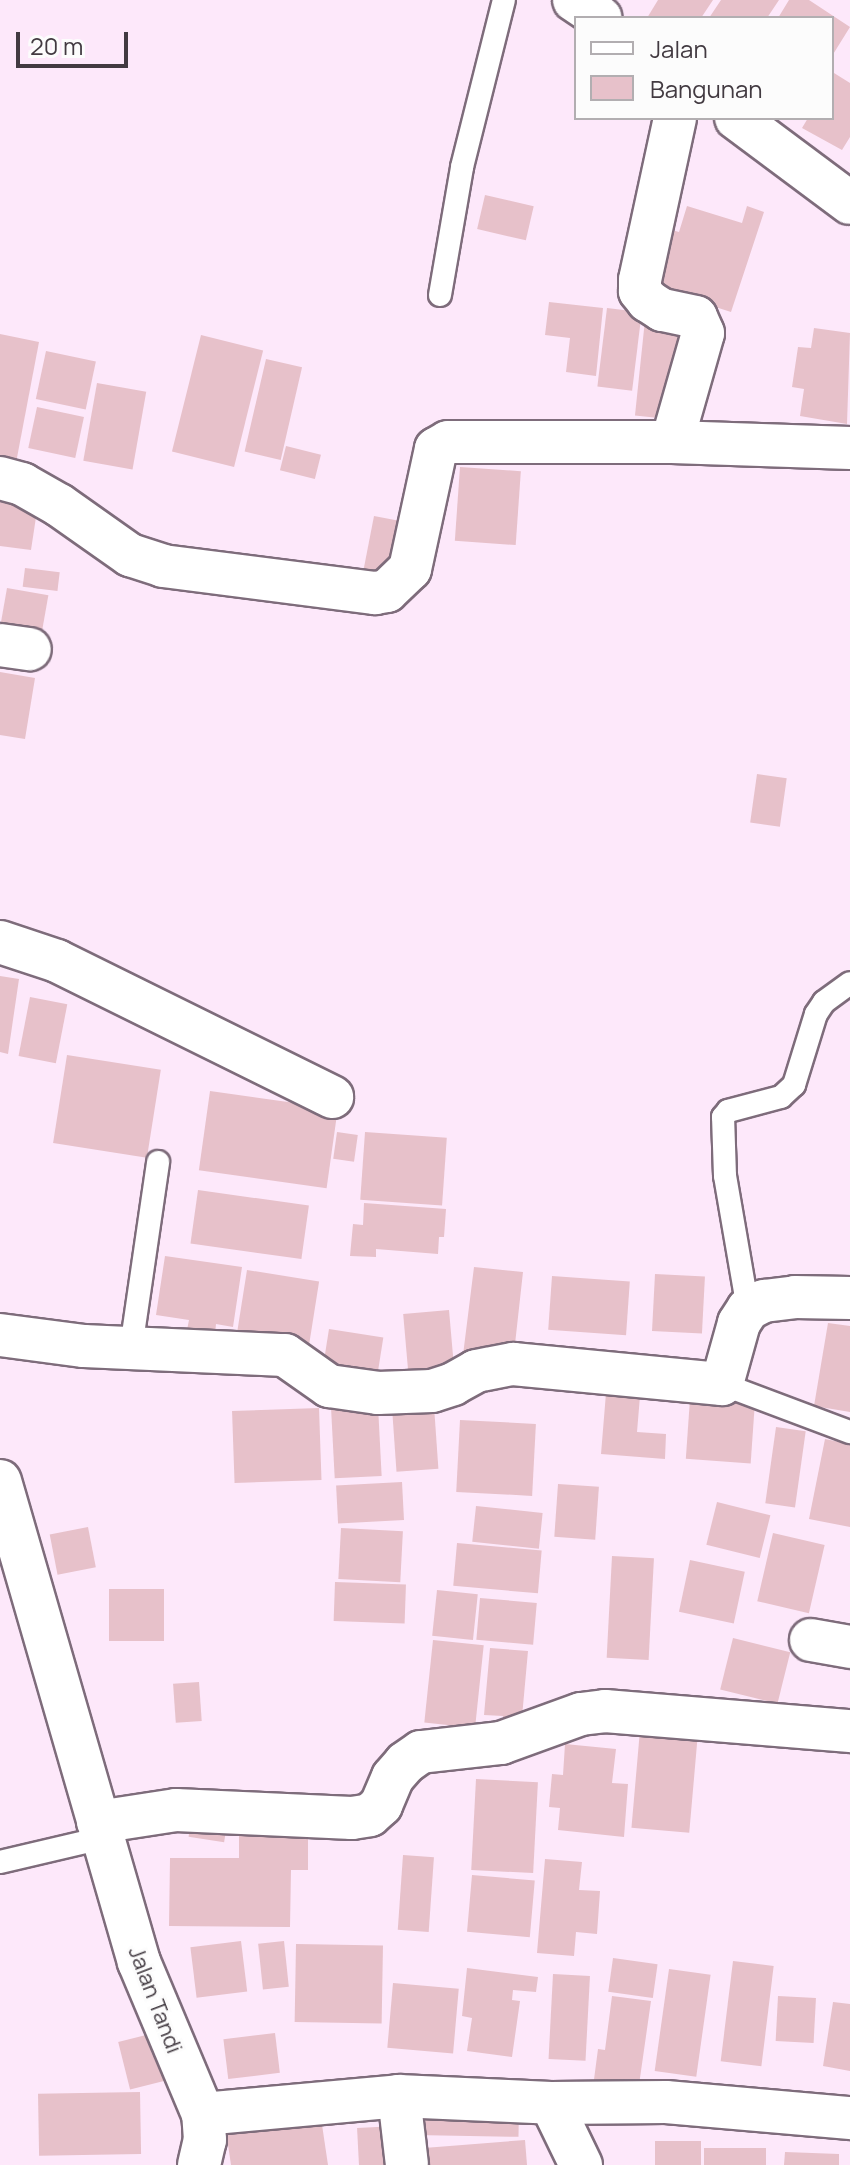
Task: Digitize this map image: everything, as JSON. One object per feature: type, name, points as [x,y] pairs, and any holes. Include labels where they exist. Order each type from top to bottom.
[{"type":"street","points":[[574,0],[598,16]]},
{"type":"street","points":[[672,442],[703,333],[696,317],[662,310],[648,301],[640,291],[640,280],[675,120]]},
{"type":"street","points":[[739,120],[850,203]]},
{"type":"street","points":[[0,478],[22,484],[59,505],[130,555],[163,566],[375,593],[387,591],[410,569],[440,444],[672,442],[850,448]]},
{"type":"street","points":[[0,942],[57,961],[332,1097]]},
{"type":"street","points":[[0,1335],[131,1348],[285,1355],[329,1386],[378,1393],[432,1391],[476,1371],[513,1364],[722,1384],[739,1323],[748,1309],[764,1301],[795,1297],[850,1298]]},
{"type":"street","name":"Jalan Tandi","points":[[0,1481],[139,1962],[203,2114]]},
{"type":"street","points":[[100,1830],[176,1810],[352,1818],[370,1815],[381,1805],[393,1777],[405,1763],[421,1752],[501,1743],[581,1714],[605,1711],[850,1731]]},
{"type":"street","points":[[399,2096],[407,2165]]},
{"type":"street","points":[[199,2165],[205,2140],[203,2114],[399,2096],[551,2103],[651,2101],[850,2118]]},
{"type":"street","points":[[551,2103],[581,2165]]},
{"type":"lane","points":[[440,295],[462,167],[504,0]]},
{"type":"lane","points":[[748,1309],[725,1176],[723,1117],[728,1111],[781,1097],[794,1085],[816,1014],[824,1002],[850,983]]},
{"type":"lane","points":[[131,1348],[158,1162]]},
{"type":"lane","points":[[722,1384],[850,1432]]},
{"type":"lane","points":[[0,1862],[100,1830]]},
{"type":"building","points":[[658,0],[713,0],[702,16],[648,16]]},
{"type":"building","points":[[721,0],[779,0],[768,16],[710,16]]},
{"type":"building","points":[[789,0],[809,0],[833,16],[779,16]]},
{"type":"building","points":[[834,16],[850,27],[834,53]]},
{"type":"building","points":[[834,73],[850,83],[850,137],[842,150],[802,128],[807,120],[834,120]]},
{"type":"building","points":[[485,195],[534,206],[526,240],[477,229]]},
{"type":"building","points":[[687,206],[742,223],[747,206],[764,212],[731,312],[650,286],[668,229],[679,232]]},
{"type":"building","points":[[549,302],[603,308],[596,376],[566,372],[570,338],[545,335]]},
{"type":"building","points":[[607,308],[642,312],[632,391],[597,386]]},
{"type":"building","points":[[645,320],[681,324],[671,419],[635,415]]},
{"type":"building","points":[[814,328],[850,333],[847,424],[800,416],[804,389],[792,387],[798,347],[811,348]]},
{"type":"building","points":[[0,334],[39,342],[15,468],[0,466]]},
{"type":"building","points":[[201,335],[263,350],[234,467],[172,451]]},
{"type":"building","points":[[46,351],[96,362],[86,410],[36,399]]},
{"type":"building","points":[[266,359],[302,367],[281,460],[245,452]]},
{"type":"building","points":[[97,383],[146,392],[133,469],[83,461]]},
{"type":"building","points":[[37,407],[84,417],[75,458],[28,448]]},
{"type":"building","points":[[286,446],[321,455],[315,479],[280,470]]},
{"type":"building","points":[[460,467],[521,471],[516,545],[455,541]]},
{"type":"building","points":[[0,498],[38,504],[31,550],[0,546]]},
{"type":"building","points":[[374,516],[409,523],[399,576],[364,569]]},
{"type":"building","points":[[25,568],[60,572],[57,591],[23,587]]},
{"type":"building","points":[[7,588],[48,595],[40,641],[0,633]]},
{"type":"building","points":[[0,672],[35,678],[25,739],[0,735]]},
{"type":"building","points":[[757,774],[787,778],[780,827],[750,823]]},
{"type":"building","points":[[0,976],[19,979],[8,1054],[0,1052]]},
{"type":"building","points":[[30,997],[67,1004],[56,1063],[19,1056]]},
{"type":"building","points":[[67,1055],[161,1070],[147,1158],[53,1143]]},
{"type":"building","points":[[210,1091],[338,1109],[327,1188],[199,1170]]},
{"type":"building","points":[[337,1132],[358,1135],[354,1162],[333,1159]]},
{"type":"building","points":[[365,1132],[447,1138],[442,1206],[360,1200]]},
{"type":"building","points":[[198,1190],[309,1206],[301,1259],[190,1243]]},
{"type":"building","points":[[364,1203],[446,1209],[444,1237],[439,1237],[438,1254],[376,1249],[376,1257],[350,1256],[353,1224],[363,1225]]},
{"type":"building","points":[[165,1256],[242,1267],[233,1327],[216,1324],[215,1334],[187,1330],[189,1320],[156,1315]]},
{"type":"building","points":[[474,1267],[523,1272],[515,1344],[501,1343],[498,1359],[463,1355]]},
{"type":"building","points":[[247,1270],[319,1281],[309,1345],[237,1333]]},
{"type":"building","points":[[655,1274],[705,1277],[702,1334],[652,1331]]},
{"type":"building","points":[[552,1276],[630,1281],[626,1335],[548,1330]]},
{"type":"building","points":[[449,1310],[454,1373],[409,1377],[403,1314]]},
{"type":"building","points":[[828,1323],[850,1326],[850,1412],[814,1406]]},
{"type":"building","points":[[329,1329],[383,1338],[375,1388],[321,1379]]},
{"type":"building","points":[[606,1393],[640,1396],[637,1432],[666,1434],[665,1459],[601,1454]]},
{"type":"building","points":[[690,1399],[755,1404],[751,1463],[686,1459]]},
{"type":"building","points":[[378,1406],[382,1476],[335,1478],[331,1408]]},
{"type":"building","points":[[434,1406],[438,1469],[396,1472],[392,1409]]},
{"type":"building","points":[[319,1408],[322,1480],[235,1483],[232,1411]]},
{"type":"building","points":[[460,1420],[536,1424],[532,1496],[456,1492]]},
{"type":"building","points":[[776,1427],[806,1431],[795,1507],[765,1503]]},
{"type":"building","points":[[825,1439],[850,1444],[850,1527],[809,1519]]},
{"type":"building","points":[[402,1482],[404,1520],[338,1523],[336,1485]]},
{"type":"building","points":[[558,1484],[599,1487],[595,1540],[554,1537]]},
{"type":"building","points":[[717,1502],[770,1515],[760,1558],[706,1545]]},
{"type":"building","points":[[476,1506],[543,1513],[539,1549],[472,1542]]},
{"type":"building","points":[[88,1527],[96,1567],[58,1575],[50,1534]]},
{"type":"building","points":[[341,1528],[403,1531],[400,1582],[338,1579]]},
{"type":"building","points":[[773,1533],[825,1545],[809,1613],[757,1601]]},
{"type":"building","points":[[457,1543],[542,1550],[538,1593],[453,1586]]},
{"type":"building","points":[[612,1556],[654,1558],[649,1660],[607,1658]]},
{"type":"building","points":[[690,1560],[745,1572],[734,1623],[679,1612]]},
{"type":"building","points":[[335,1582],[406,1584],[405,1623],[334,1621]]},
{"type":"building","points":[[109,1589],[164,1589],[164,1641],[109,1641]]},
{"type":"building","points":[[437,1590],[478,1594],[473,1640],[432,1636]]},
{"type":"building","points":[[480,1598],[537,1603],[533,1645],[476,1640]]},
{"type":"building","points":[[733,1638],[790,1652],[777,1704],[720,1689]]},
{"type":"building","points":[[433,1640],[484,1645],[475,1728],[424,1723]]},
{"type":"building","points":[[490,1648],[528,1651],[521,1728],[503,1726],[503,1716],[484,1715]]},
{"type":"building","points":[[199,1682],[202,1721],[176,1723],[173,1684]]},
{"type":"building","points":[[640,1730],[698,1735],[689,1833],[631,1828]]},
{"type":"building","points":[[565,1744],[616,1749],[612,1783],[628,1784],[624,1837],[558,1830],[560,1808],[549,1807],[552,1774],[563,1775]]},
{"type":"building","points":[[476,1779],[538,1782],[533,1873],[471,1870]]},
{"type":"building","points":[[192,1815],[228,1821],[224,1842],[189,1837]]},
{"type":"building","points":[[239,1821],[308,1822],[308,1870],[291,1870],[290,1927],[169,1926],[170,1858],[239,1858]]},
{"type":"building","points":[[403,1855],[434,1857],[429,1932],[398,1930]]},
{"type":"building","points":[[545,1859],[582,1862],[579,1890],[600,1891],[597,1934],[576,1932],[574,1956],[537,1953]]},
{"type":"building","points":[[472,1875],[535,1880],[530,1937],[467,1932]]},
{"type":"building","points":[[241,1941],[247,1992],[197,1998],[190,1947]]},
{"type":"building","points":[[284,1941],[289,1987],[263,1989],[258,1944]]},
{"type":"building","points":[[296,1944],[383,1946],[382,2024],[295,2022]]},
{"type":"building","points":[[613,1958],[658,1964],[653,1998],[608,1992]]},
{"type":"building","points":[[733,1961],[774,1966],[761,2066],[721,2061]]},
{"type":"building","points":[[467,1968],[538,1977],[536,1992],[513,1990],[512,2000],[520,2001],[512,2057],[467,2051],[472,2018],[462,2016]]},
{"type":"building","points":[[669,1969],[711,1975],[696,2077],[655,2071]]},
{"type":"building","points":[[553,1974],[590,1976],[586,2061],[549,2059]]},
{"type":"building","points":[[393,1983],[459,1989],[453,2054],[387,2048]]},
{"type":"building","points":[[612,1996],[651,2001],[638,2092],[593,2087],[598,2049],[605,2050]]},
{"type":"building","points":[[778,1996],[816,1998],[814,2043],[776,2041]]},
{"type":"building","points":[[833,2002],[850,2004],[850,2071],[823,2066]]},
{"type":"building","points":[[158,2032],[170,2080],[130,2089],[118,2042]]},
{"type":"building","points":[[275,2033],[280,2073],[228,2079],[223,2039]]},
{"type":"building","points":[[140,2092],[141,2154],[39,2156],[38,2094]]},
{"type":"building","points":[[415,2107],[519,2109],[518,2137],[415,2135]]},
{"type":"building","points":[[321,2118],[328,2165],[231,2165],[226,2131]]},
{"type":"building","points":[[397,2126],[399,2165],[359,2165],[357,2128]]},
{"type":"building","points":[[525,2140],[527,2165],[426,2165],[424,2148]]},
{"type":"building","points":[[655,2141],[701,2141],[701,2165],[655,2165]]},
{"type":"building","points":[[704,2148],[766,2148],[766,2165],[704,2165]]},
{"type":"building","points":[[785,2152],[839,2154],[839,2165],[784,2165]]}]
